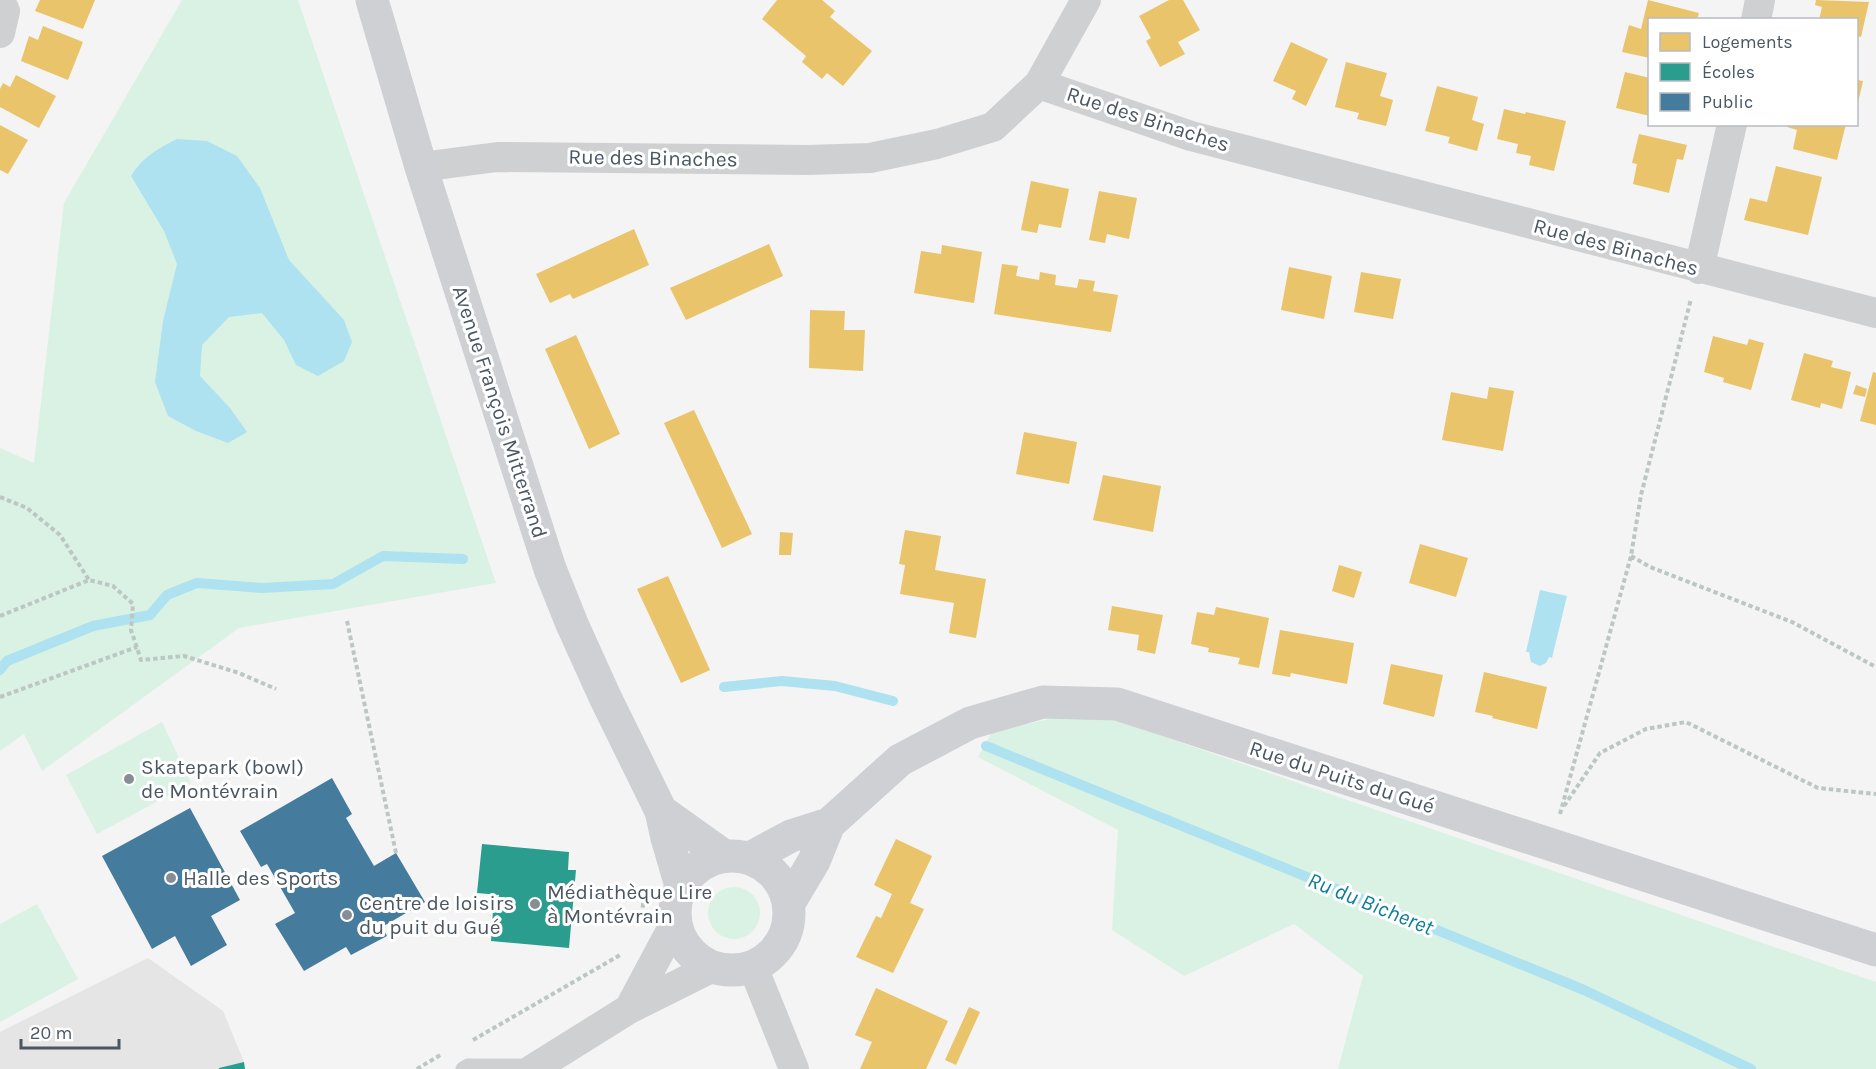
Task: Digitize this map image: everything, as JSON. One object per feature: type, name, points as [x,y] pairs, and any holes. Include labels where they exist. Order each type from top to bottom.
[{"type":"main road","name":"Avenue François Mitterrand","points":[[372,0],[421,167],[550,569],[600,687],[661,812],[681,886]]},
{"type":"main road","name":"Rue du Puits du Gué","points":[[737,857],[829,824],[900,760],[970,723],[1043,702],[1117,704],[1876,950]]},
{"type":"main road","points":[[661,812],[737,857],[764,865],[776,875],[784,888],[789,903],[790,919],[786,934],[772,954],[753,967],[733,971],[713,967],[700,961],[688,951],[675,923],[675,904],[681,886],[699,866],[711,859],[737,857]]},
{"type":"main road","name":"Rue du Puits du Gué","points":[[789,903],[813,861],[829,824]]},
{"type":"street","points":[[1039,84],[1086,0]]},
{"type":"street","points":[[1756,18],[1760,0]]},
{"type":"street","name":"Rue des Binaches","points":[[421,167],[497,157],[796,160],[870,158],[937,144],[993,127],[1039,84],[1191,136],[1876,314]]},
{"type":"street","points":[[1699,269],[1732,126]]},
{"type":"street","points":[[629,1009],[675,923]]},
{"type":"street","points":[[536,1067],[629,1009],[713,967]]},
{"type":"street","points":[[753,967],[794,1069]]},
{"type":"lane","points":[[463,1069],[468,1066],[536,1067]]},
{"type":"path","points":[[1562,810],[1631,556],[1641,495],[1699,269]]},
{"type":"path","points":[[0,497],[27,508],[60,535],[89,580]]},
{"type":"path","points":[[1631,556],[1650,567],[1792,622],[1876,667]]},
{"type":"path","points":[[0,616],[89,580],[113,586],[133,604],[131,630],[141,660],[184,656],[239,673],[276,689]]},
{"type":"path","points":[[347,621],[396,853]]},
{"type":"path","points":[[0,697],[137,647]]},
{"type":"path","points":[[1546,843],[1562,810],[1600,753],[1646,729],[1686,722],[1818,788],[1876,794]]},
{"type":"path","points":[[638,924],[647,885]]},
{"type":"path","points":[[468,1043],[625,951]]},
{"type":"path","points":[[417,1069],[452,1049]]},
{"type":"shaded area","points":[[148,958],[223,1011],[245,1069],[0,1069],[0,1032]]},
{"type":"green space","points":[[182,0],[298,0],[496,583],[239,628],[42,771],[24,734],[0,751],[0,448],[34,463],[64,203]]},
{"type":"green space","points":[[1063,716],[1115,720],[1876,982],[1876,1069],[1338,1069],[1363,976],[1294,924],[1184,976],[1112,930],[1118,830],[978,757],[992,732]]},
{"type":"green space","name":"Skatepark (bowl) de Montévrain","points":[[162,722],[191,783],[97,834],[66,775]]},
{"type":"green space","points":[[729,887],[739,887],[753,894],[760,913],[753,932],[739,939],[729,939],[719,935],[712,928],[708,918],[708,908],[712,898],[719,891]]},
{"type":"green space","points":[[37,904],[78,979],[0,1022],[0,924]]},
{"type":"water","points":[[177,139],[207,141],[237,156],[260,188],[289,260],[344,320],[352,342],[344,361],[318,376],[296,365],[284,340],[262,313],[229,317],[202,345],[200,376],[230,408],[247,432],[228,443],[196,431],[168,416],[155,382],[163,321],[177,264],[164,231],[131,176],[151,154]]},
{"type":"water","points":[[1540,590],[1567,596],[1552,658],[1549,657],[1546,663],[1540,666],[1531,662],[1529,652],[1526,652]]},
{"type":"building: Logements","points":[[40,0],[95,0],[83,29],[35,11]]},
{"type":"building: Logements","points":[[777,0],[822,0],[835,11],[830,17],[872,51],[843,86],[827,73],[822,79],[802,62],[806,56],[762,19]]},
{"type":"building: Logements","points":[[1169,0],[1183,0],[1200,30],[1178,42],[1185,54],[1160,67],[1146,41],[1151,38],[1139,16]]},
{"type":"building: Logements","points":[[1648,0],[1699,13],[1698,18],[1648,18],[1648,58],[1622,52],[1629,25],[1641,29]]},
{"type":"building: Logements","points":[[1816,0],[1869,2],[1861,37],[1858,36],[1858,18],[1819,18],[1822,7],[1815,5]]},
{"type":"building: Logements","points":[[43,26],[83,42],[68,80],[21,61],[29,36],[38,40]]},
{"type":"building: Logements","points":[[1291,42],[1328,59],[1306,106],[1292,99],[1296,91],[1273,81]]},
{"type":"building: Logements","points":[[1346,62],[1387,73],[1380,96],[1393,100],[1386,126],[1357,119],[1359,113],[1335,107]]},
{"type":"building: Logements","points":[[1625,72],[1648,78],[1648,116],[1616,108]]},
{"type":"building: Logements","points":[[16,75],[56,96],[39,128],[0,107],[0,89],[3,83],[10,87]]},
{"type":"building: Logements","points":[[1858,80],[1863,81],[1858,103]]},
{"type":"building: Logements","points":[[1437,86],[1478,97],[1472,120],[1484,124],[1477,151],[1448,143],[1450,137],[1425,131]]},
{"type":"building: Logements","points":[[1504,109],[1566,121],[1554,171],[1529,165],[1531,156],[1516,153],[1518,144],[1497,139]]},
{"type":"building: Logements","points":[[0,125],[28,140],[8,174],[0,170]]},
{"type":"building: Logements","points":[[1846,126],[1837,160],[1793,149],[1797,130],[1787,127]]},
{"type":"building: Logements","points":[[1639,134],[1687,145],[1683,160],[1677,159],[1669,193],[1633,184],[1637,164],[1632,163]]},
{"type":"building: Logements","points":[[1776,166],[1822,177],[1808,235],[1744,220],[1750,198],[1767,202]]},
{"type":"building: Logements","points":[[1031,181],[1069,189],[1061,228],[1039,224],[1037,233],[1021,230]]},
{"type":"building: Logements","points":[[1099,191],[1137,198],[1129,239],[1107,234],[1105,243],[1089,240]]},
{"type":"building: Logements","points":[[634,229],[649,265],[573,299],[570,294],[550,303],[536,274]]},
{"type":"building: Logements","points":[[769,244],[783,276],[686,320],[670,288]]},
{"type":"building: Logements","points":[[942,245],[982,252],[974,303],[914,293],[921,251],[941,254]]},
{"type":"building: Logements","points":[[1002,264],[1018,266],[1016,276],[1039,280],[1040,272],[1056,275],[1055,285],[1077,288],[1079,279],[1095,281],[1093,291],[1118,295],[1111,332],[994,314]]},
{"type":"building: Logements","points":[[1289,267],[1332,276],[1324,319],[1281,310]]},
{"type":"building: Logements","points":[[1361,272],[1401,279],[1393,319],[1354,312]]},
{"type":"building: Logements","points":[[810,310],[845,311],[844,330],[865,330],[863,371],[809,368]]},
{"type":"building: Logements","points":[[576,335],[620,434],[589,449],[545,349]]},
{"type":"building: Logements","points":[[1713,336],[1747,345],[1749,339],[1764,343],[1751,390],[1723,382],[1724,378],[1704,372]]},
{"type":"building: Logements","points":[[1804,353],[1833,361],[1831,367],[1851,372],[1842,409],[1821,403],[1820,408],[1791,400]]},
{"type":"building: Logements","points":[[1873,372],[1876,373],[1876,425],[1860,421]]},
{"type":"building: Logements","points":[[1856,385],[1867,389],[1865,397],[1853,394]]},
{"type":"building: Logements","points":[[1489,387],[1514,391],[1503,451],[1442,440],[1451,392],[1487,399]]},
{"type":"building: Logements","points":[[694,410],[752,534],[722,548],[664,423]]},
{"type":"building: Logements","points":[[1024,432],[1077,442],[1069,484],[1016,474]]},
{"type":"building: Logements","points":[[1103,475],[1161,486],[1153,532],[1093,520]]},
{"type":"building: Logements","points":[[905,530],[941,536],[935,570],[986,579],[976,638],[949,633],[954,603],[900,594],[905,565],[899,564]]},
{"type":"building: Logements","points":[[780,532],[793,533],[791,555],[779,555]]},
{"type":"building: Logements","points":[[1420,544],[1468,558],[1456,597],[1409,583]]},
{"type":"building: Logements","points":[[1339,565],[1362,572],[1354,598],[1332,591]]},
{"type":"building: Logements","points":[[668,576],[710,670],[681,683],[637,589]]},
{"type":"building: Logements","points":[[1112,606],[1163,615],[1155,654],[1137,650],[1139,635],[1108,630]]},
{"type":"building: Logements","points":[[1216,607],[1269,618],[1259,668],[1238,664],[1240,658],[1208,652],[1209,648],[1191,644],[1197,612],[1214,615]]},
{"type":"building: Logements","points":[[1280,630],[1354,643],[1347,684],[1291,673],[1290,677],[1272,674]]},
{"type":"building: Logements","points":[[1391,664],[1443,675],[1434,717],[1383,704]]},
{"type":"building: Logements","points":[[1484,672],[1547,687],[1537,729],[1475,712]]},
{"type":"building: Logements","points":[[896,839],[932,856],[910,903],[924,909],[893,973],[856,957],[876,916],[881,918],[892,894],[874,885]]},
{"type":"building: Logements","points":[[876,988],[948,1021],[926,1069],[860,1069],[872,1042],[855,1035]]},
{"type":"building: Logements","points":[[969,1007],[980,1012],[956,1065],[945,1060]]},
{"type":"building: Écoles","points":[[482,844],[569,852],[568,870],[576,870],[569,948],[491,941],[493,910],[497,910],[499,895],[477,893]]},
{"type":"building: Écoles","points":[[244,1062],[245,1069],[219,1069],[219,1068]]},
{"type":"building: Public","points":[[332,778],[352,814],[346,818],[374,866],[396,853],[425,902],[382,927],[387,936],[351,955],[346,947],[304,971],[275,924],[295,913],[267,864],[261,867],[240,831]]},
{"type":"building: Public","name":"Halle des Sports","points":[[190,808],[240,900],[211,916],[227,945],[191,966],[175,936],[152,949],[102,856]]},
{"type":"waterway","name":"Ru du Bicheret","points":[[0,670],[7,661],[93,626],[150,615],[167,595],[197,583],[262,588],[333,584],[383,556],[463,559]]},
{"type":"waterway","name":"Ru du Bicheret","points":[[724,687],[782,681],[835,686],[893,701]]},
{"type":"waterway","name":"Ru du Bicheret","points":[[986,746],[1584,990],[1751,1069]]},
{"type":"place","name":"Skatepark (bowl) de Montévrain","points":[[129,779]]},
{"type":"place","name":"Halle des Sports","points":[[171,878]]},
{"type":"place","name":"Médiathèque Lire à Montévrain","points":[[535,904]]},
{"type":"place","name":"Centre de loisirs du puit du Gué","points":[[347,915]]}]
